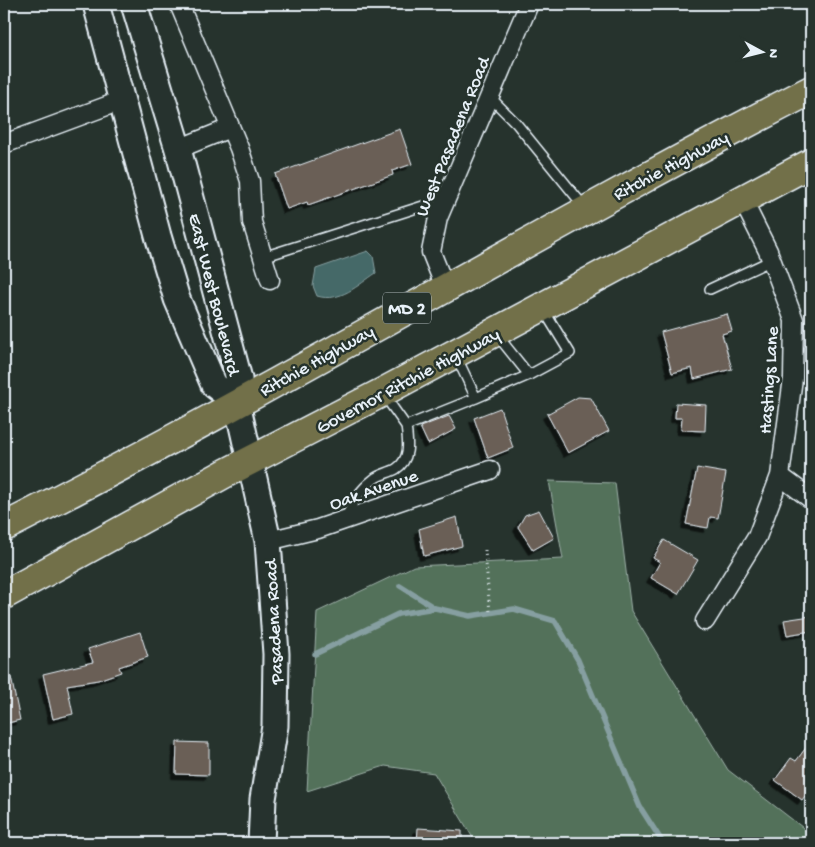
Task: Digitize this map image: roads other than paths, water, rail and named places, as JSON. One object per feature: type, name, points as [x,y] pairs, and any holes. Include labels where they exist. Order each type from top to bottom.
[{"type":"highway","name":"Ritchie Highway","points":[[4,527],[118,469],[445,286],[811,90]]},
{"type":"highway","name":"Governor Ritchie Highway","points":[[4,595],[226,473],[252,462],[811,162]]},
{"type":"main road","name":"East West Boulevard","points":[[96,4],[158,236],[177,299],[214,385],[237,403]]},
{"type":"main road","name":"East West Boulevard","points":[[134,4],[178,149],[239,379],[237,403]]},
{"type":"main road","name":"Pasadena Road","points":[[237,403],[252,462],[268,541],[276,654],[275,726],[263,799],[261,843]]},
{"type":"street","points":[[179,4],[250,181],[252,222],[270,280]]},
{"type":"street","name":"West Pasadena Road","points":[[445,286],[431,252],[444,206],[529,4]]},
{"type":"street","points":[[4,144],[123,100]]},
{"type":"street","points":[[178,149],[230,128]]},
{"type":"street","name":"Hastings Lane","points":[[706,621],[757,537],[780,476],[793,378],[794,320],[772,260],[742,199]]},
{"type":"street","name":"Oak Avenue","points":[[268,541],[346,519],[490,470]]},
{"type":"street","points":[[780,476],[811,499]]},
{"type":"lane","points":[[490,97],[516,123],[586,209]]},
{"type":"lane","points":[[263,256],[422,206],[444,206]]},
{"type":"lane","points":[[710,289],[772,260]]},
{"type":"lane","points":[[406,426],[529,375],[570,353],[541,307]]},
{"type":"lane","points":[[495,332],[529,375]]},
{"type":"lane","points":[[455,354],[476,398]]},
{"type":"lane","points":[[346,519],[352,503],[375,478],[397,468],[406,458],[408,446],[406,426],[383,392]]},
{"type":"water","points":[[368,251],[373,256],[376,273],[341,295],[325,298],[317,296],[313,286],[316,269]]},
{"type":"waterway","points":[[400,586],[435,608]]},
{"type":"waterway","points":[[315,654],[398,614],[435,608],[470,616],[514,609],[555,621],[578,660],[640,807],[663,843]]}]
